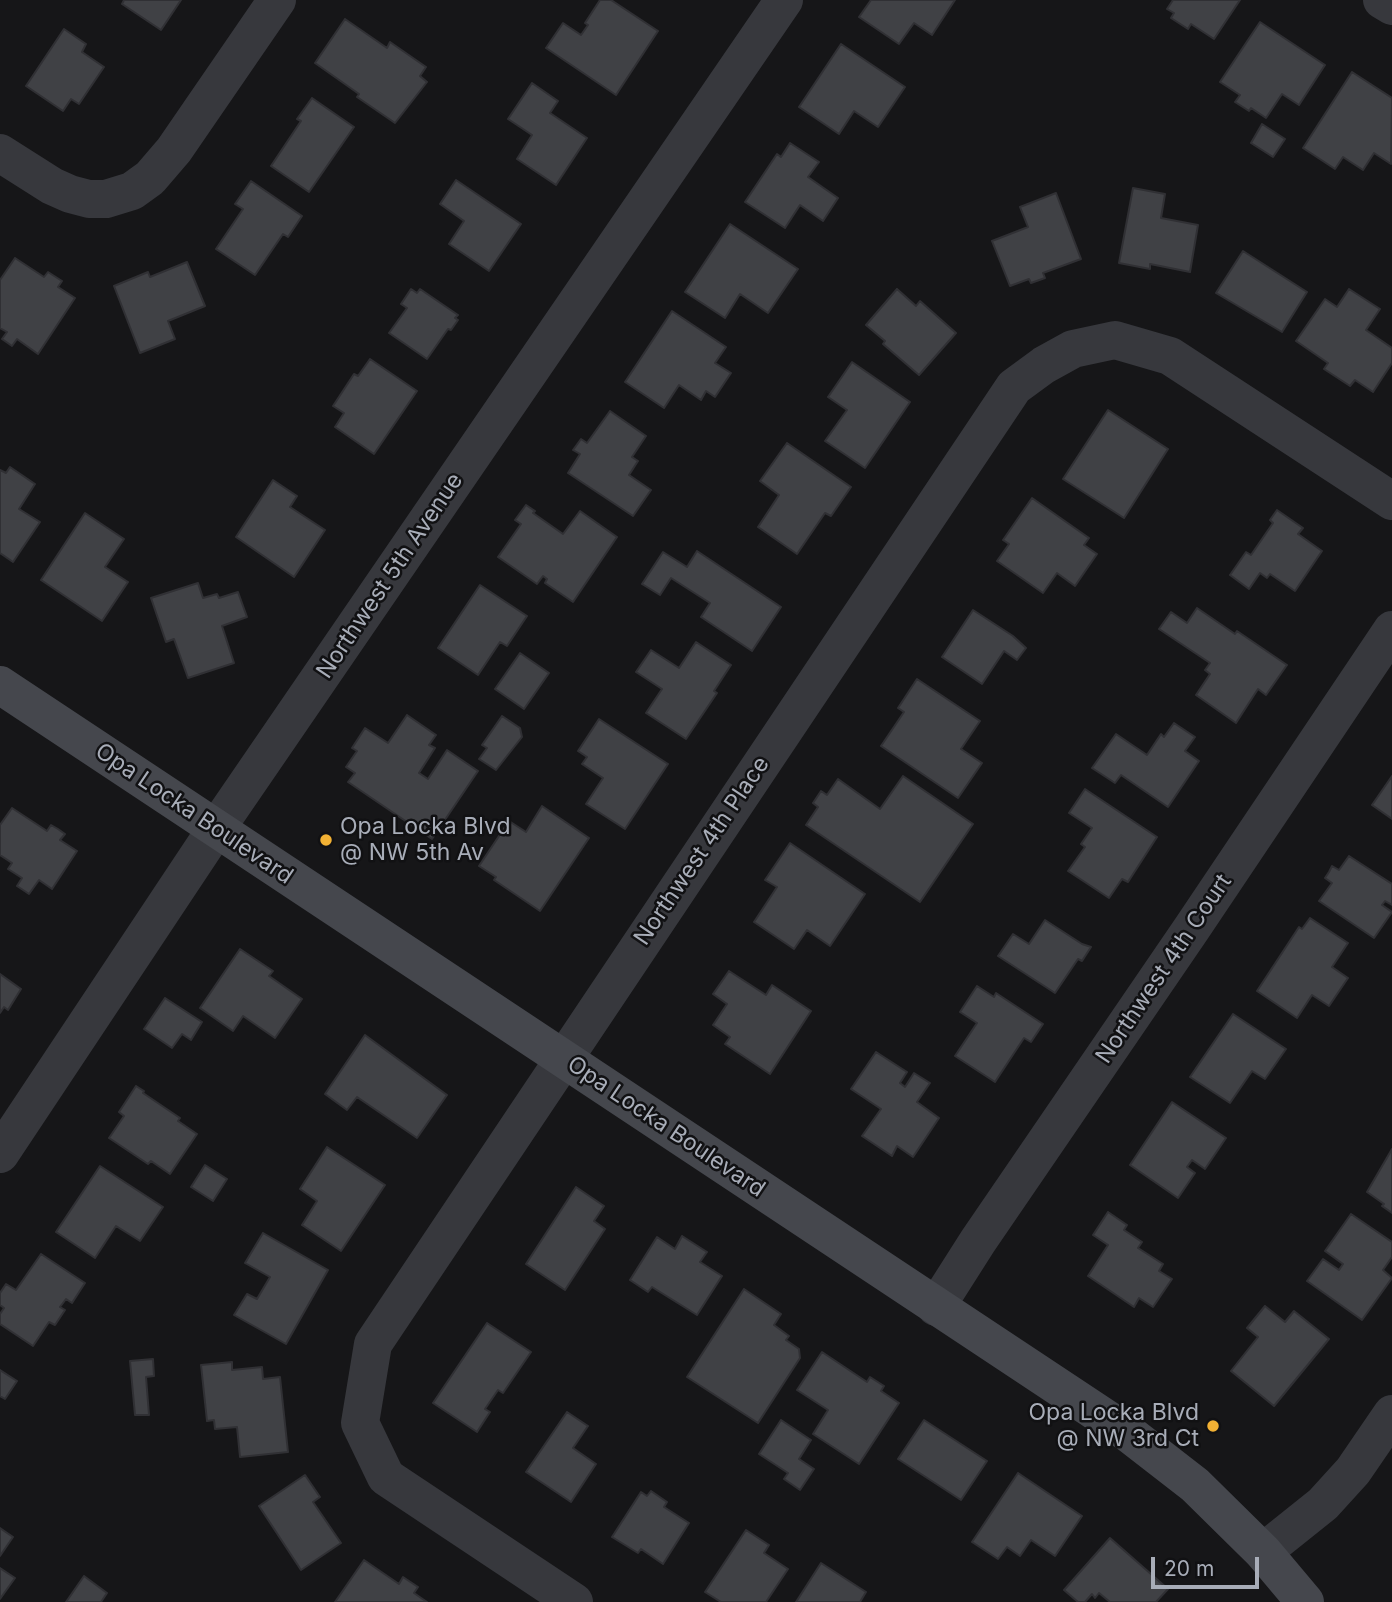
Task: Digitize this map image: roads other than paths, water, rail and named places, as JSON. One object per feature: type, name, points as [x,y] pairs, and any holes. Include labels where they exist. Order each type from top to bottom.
[{"type":"main road","name":"Opa Locka Boulevard","points":[[0,685],[1082,1402],[1195,1485],[1263,1552],[1305,1602]]},
{"type":"street","points":[[0,153],[52,186],[70,194],[89,199],[106,199],[132,191],[156,172],[174,150],[277,0]]},
{"type":"street","name":"Northwest 5th Avenue","points":[[0,1154],[216,829],[783,0]]},
{"type":"street","points":[[1382,0],[1392,6]]},
{"type":"street","name":"Northwest 4th Place","points":[[575,1602],[386,1477],[360,1423],[373,1344],[1014,387],[1044,365],[1073,349],[1115,340],[1170,356],[1392,502]]},
{"type":"street","name":"Northwest 4th Court","points":[[936,1307],[1392,630]]},
{"type":"street","points":[[1263,1552],[1323,1504],[1353,1471],[1392,1414]]},
{"type":"place","name":"Opa Locka Blvd @ NW 5th Av","points":[[326,840]]},
{"type":"place","name":"Opa Locka Blvd @ NW 3rd Ct","points":[[1213,1426]]}]
